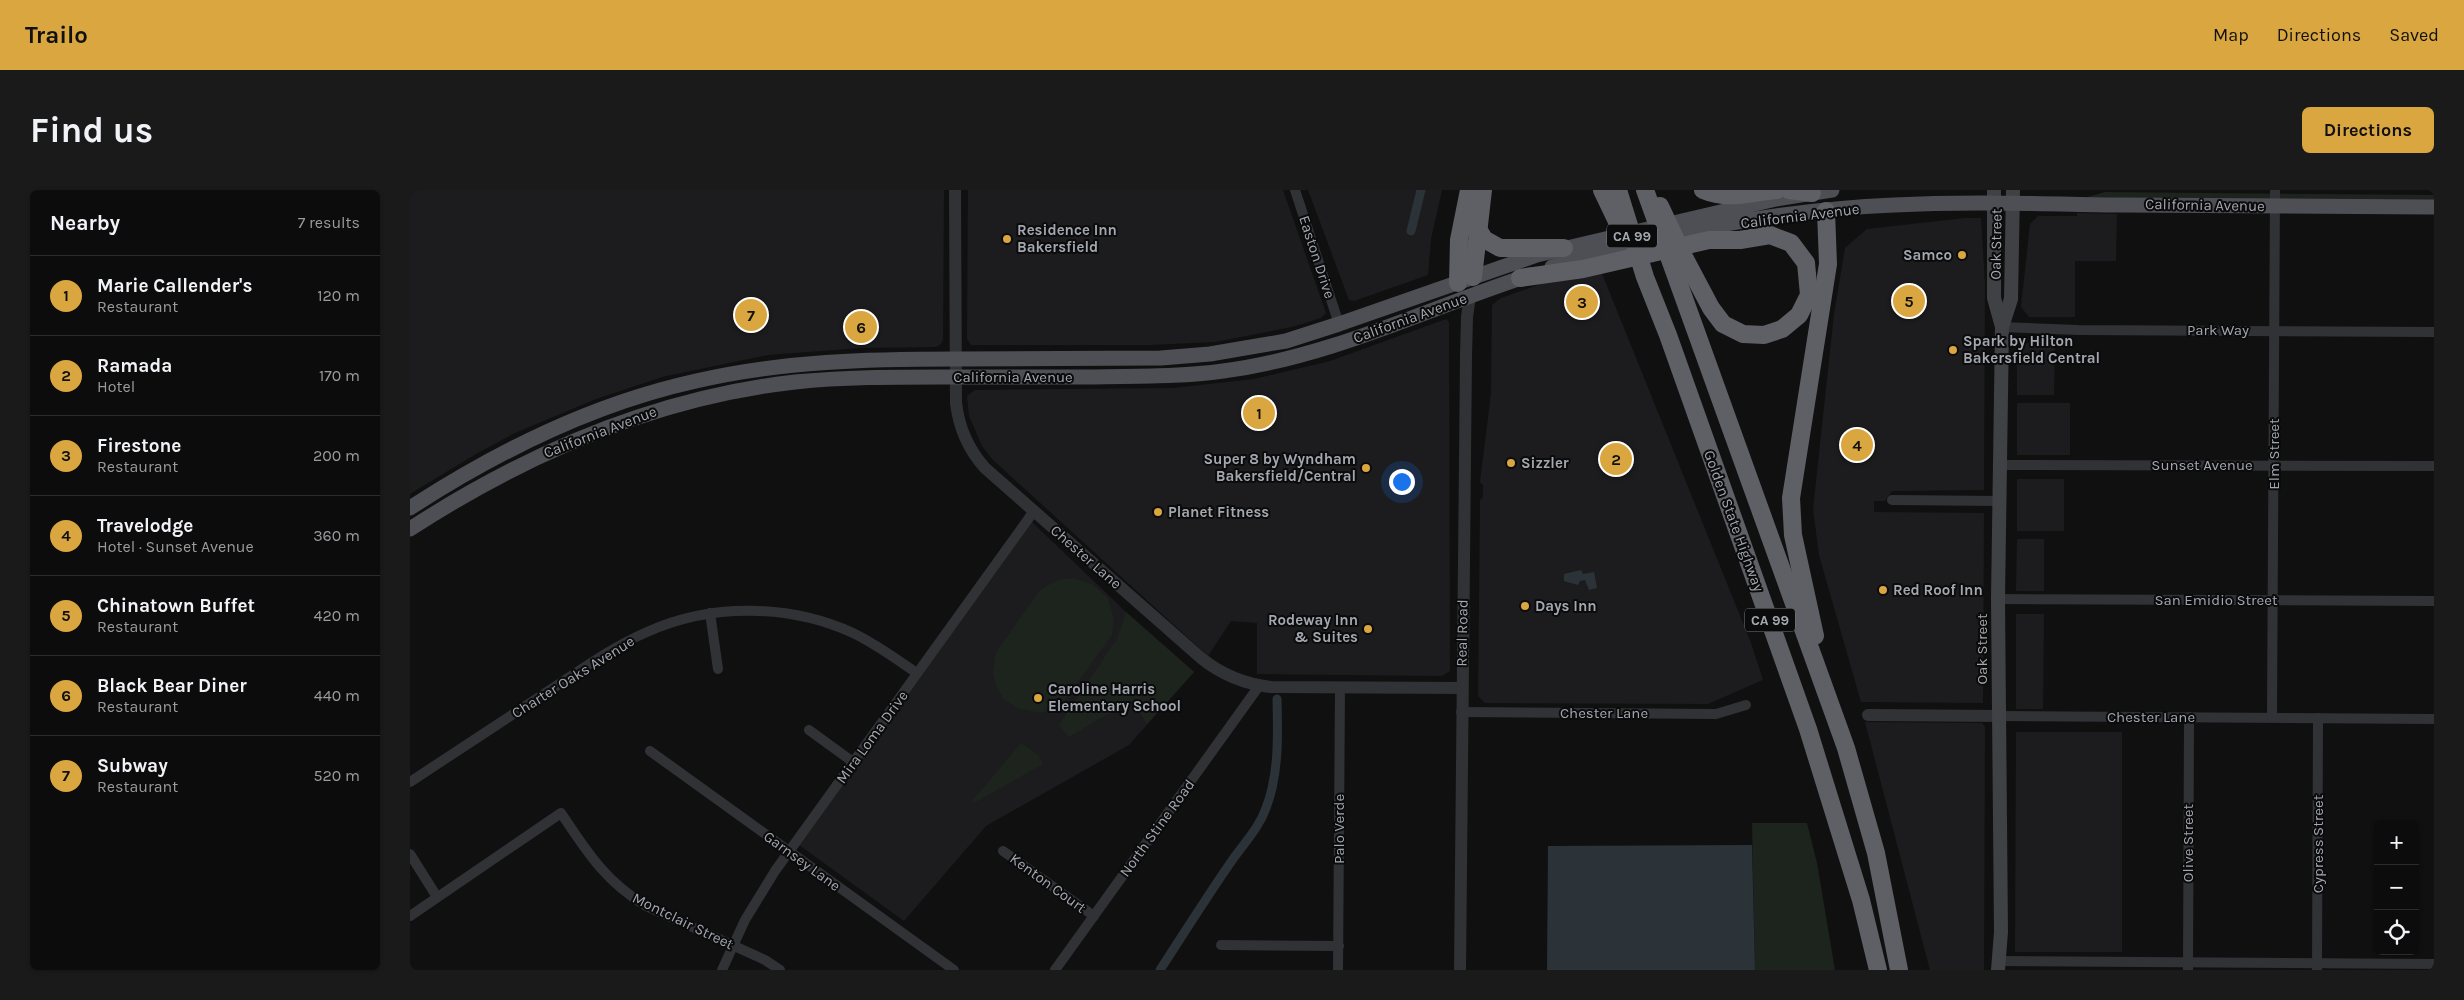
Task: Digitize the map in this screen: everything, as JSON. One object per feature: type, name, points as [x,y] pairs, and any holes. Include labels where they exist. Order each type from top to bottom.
[{"type":"highway","points":[[1465,280],[1459,240],[1469,190]]},
{"type":"highway","points":[[1465,280],[1483,190]]},
{"type":"highway","name":"Golden State Highway","points":[[1645,190],[1677,260],[1861,795],[1876,853],[1899,970]]},
{"type":"highway","points":[[1520,278],[1583,269],[1709,240],[1734,240],[1770,235],[1791,243],[1806,263],[1809,295],[1799,315],[1782,329],[1764,334],[1744,334],[1723,324],[1677,260],[1653,190]]},
{"type":"highway","points":[[1703,190],[1724,196],[1738,196],[1777,190]]},
{"type":"highway","points":[[1789,190],[1822,191]]},
{"type":"highway","name":"Golden State Highway","points":[[1612,194],[1668,335],[1808,730],[1861,900],[1878,970]]},
{"type":"highway","points":[[1826,211],[1828,264],[1793,479],[1791,516],[1797,557],[1833,712]]},
{"type":"highway","points":[[1477,227],[1484,239],[1500,248],[1564,248]]},
{"type":"main road","name":"California Avenue","points":[[410,508],[478,466],[560,425],[638,396],[718,376],[815,362],[1194,356],[1265,346],[1339,324],[1564,248],[1822,191]]},
{"type":"main road","name":"California Avenue","points":[[410,529],[475,488],[569,442],[619,422],[703,398],[760,387],[815,381],[954,377],[1124,376],[1207,373],[1262,365],[1340,344],[1520,278],[1634,245],[1717,227],[1826,211],[1994,197],[2275,206],[2434,207]]},
{"type":"main road","name":"Oak Street","points":[[1994,197],[1994,298],[2002,327],[1998,599],[2001,932],[1998,965]]},
{"type":"main road","name":"Oak Street","points":[[2002,327],[2011,299],[2013,197]]},
{"type":"main road","points":[[1709,240],[1774,224],[1794,215]]},
{"type":"main road","points":[[1465,280],[1470,296]]},
{"type":"main road","points":[[1262,365],[1280,352],[1333,336],[1338,330],[1339,324]]},
{"type":"main road","points":[[1207,373],[1207,369],[1213,364],[1256,354],[1265,346]]},
{"type":"main road","points":[[1124,376],[1128,368],[1182,365],[1194,356]]},
{"type":"main road","points":[[703,398],[713,391],[718,376]]},
{"type":"street","name":"Chester Lane","points":[[955,190],[954,377],[957,416],[967,445],[985,468],[1206,662],[1228,676],[1259,686],[1461,688]]},
{"type":"street","name":"Easton Drive","points":[[1295,190],[1339,324]]},
{"type":"street","name":"Elm Street","points":[[2272,718],[2275,190]]},
{"type":"street","points":[[1822,191],[1826,211]]},
{"type":"street","name":"Real Road","points":[[1460,970],[1461,688],[1466,340],[1470,296]]},
{"type":"street","name":"Park Way","points":[[2002,327],[2078,330],[2434,332]]},
{"type":"street","name":"Sunset Avenue","points":[[2000,464],[2434,466]]},
{"type":"street","points":[[1892,500],[2000,501]]},
{"type":"street","name":"Mira Loma Drive","points":[[722,970],[732,945],[760,894],[1034,511]]},
{"type":"street","name":"San Emidio Street","points":[[1998,599],[2434,601]]},
{"type":"street","name":"Charter Oaks Avenue","points":[[410,782],[628,640],[665,624],[710,613],[770,612],[816,620],[867,640],[917,674]]},
{"type":"street","points":[[710,613],[718,669]]},
{"type":"street","name":"North Stine Road","points":[[1055,970],[1259,686]]},
{"type":"street","name":"Palo Verde","points":[[1338,970],[1340,687]]},
{"type":"street","name":"Chester Lane","points":[[1461,712],[1716,714],[1746,705]]},
{"type":"street","name":"Chester Lane","points":[[1868,715],[2434,719]]},
{"type":"street","name":"Olive Street","points":[[2188,966],[2189,717]]},
{"type":"street","name":"Cypress Street","points":[[2317,967],[2318,718]]},
{"type":"street","points":[[809,730],[853,762]]},
{"type":"street","name":"Garnsey Lane","points":[[650,751],[954,970]]},
{"type":"street","name":"Montclair Street","points":[[410,916],[561,813],[592,860],[614,884],[630,896],[646,906],[766,960],[780,970]]},
{"type":"street","name":"Kenton Court","points":[[1003,851],[1094,916]]},
{"type":"street","points":[[410,854],[437,897]]},
{"type":"street","points":[[1221,946],[1339,946]]},
{"type":"street","points":[[1998,965],[2317,967],[2434,964]]},
{"type":"shaded area","points":[[410,190],[944,190],[943,339],[941,344],[936,347],[860,348],[768,355],[662,377],[596,399],[515,433],[410,494]]},
{"type":"shaded area","points":[[968,190],[1283,190],[1326,313],[1321,318],[1292,327],[1215,342],[1151,345],[971,345],[967,339]]},
{"type":"shaded area","points":[[1308,190],[1442,190],[1431,239],[1428,275],[1354,301],[1349,300]]},
{"type":"shaded area","points":[[2105,192],[2434,195],[2434,200],[2084,198]]},
{"type":"shaded area","points":[[2077,213],[2117,214],[2116,261],[2075,261],[2075,317],[2029,317],[2021,307],[2030,224],[2038,216],[2077,216]]},
{"type":"shaded area","points":[[1965,218],[1981,218],[1985,284],[1984,490],[1892,491],[1885,501],[1874,501],[1874,512],[1984,513],[1983,703],[1861,702],[1819,555],[1813,509],[1834,314],[1845,248],[1867,229]]},
{"type":"shaded area","points":[[1601,271],[1751,643],[1763,680],[1708,704],[1485,703],[1478,696],[1480,500],[1483,497],[1483,485],[1480,482],[1491,393],[1492,305],[1501,298],[1541,284]]},
{"type":"shaded area","points":[[1446,319],[1449,322],[1450,671],[1442,676],[1257,674],[1257,623],[1231,621],[1208,656],[992,459],[982,446],[969,416],[967,396],[975,390],[1173,388],[1254,379],[1330,361]]},
{"type":"shaded area","points":[[2017,343],[2055,343],[2054,395],[2017,395]]},
{"type":"shaded area","points":[[2017,403],[2070,403],[2070,455],[2017,455]]},
{"type":"shaded area","points":[[2017,479],[2064,479],[2064,531],[2017,531]]},
{"type":"shaded area","name":"Caroline Harris Elementary School","points":[[1032,522],[1126,612],[1194,672],[1129,745],[986,826],[904,921],[799,845]]},
{"type":"shaded area","points":[[2017,539],[2044,539],[2044,591],[2016,591]]},
{"type":"shaded area","points":[[1581,570],[1583,574],[1594,572],[1597,588],[1589,590],[1585,580],[1580,581],[1578,585],[1564,581],[1564,574]]},
{"type":"shaded area","points":[[1073,578],[1092,584],[1108,598],[1114,619],[1112,635],[1062,704],[1042,713],[1019,709],[1003,699],[996,686],[993,672],[996,652],[1041,589],[1058,580]]},
{"type":"shaded area","points":[[1126,612],[1194,672],[1147,724],[1132,700],[1069,737],[1059,725],[1118,637]]},
{"type":"shaded area","points":[[2016,614],[2044,614],[2043,709],[2016,709]]},
{"type":"shaded area","points":[[1865,722],[1982,723],[1985,727],[1984,970],[1930,970]]},
{"type":"shaded area","points":[[2016,732],[2122,732],[2122,952],[2015,952]]},
{"type":"shaded area","points":[[1021,743],[1038,755],[1043,764],[974,803],[972,801]]},
{"type":"shaded area","points":[[1752,823],[1807,823],[1817,863],[1835,970],[1755,970]]},
{"type":"shaded area","points":[[1752,845],[1755,970],[1547,970],[1548,846]]},
{"type":"waterway","points":[[1411,231],[1421,190]]},
{"type":"waterway","points":[[1160,970],[1263,815],[1270,795],[1275,768],[1277,699]]},
{"type":"place","name":"Residence Inn Bakersfield","points":[[1007,239]]},
{"type":"place","name":"Samco","points":[[1962,255]]},
{"type":"place","name":"Chinatown Buffet","points":[[1909,301]]},
{"type":"place","name":"Firestone","points":[[1582,302]]},
{"type":"place","name":"Subway","points":[[751,315]]},
{"type":"place","name":"Black Bear Diner","points":[[861,327]]},
{"type":"place","name":"Spark by Hilton Bakersfield Central","points":[[1953,350]]},
{"type":"place","name":"Marie Callender's","points":[[1259,413]]},
{"type":"place","name":"Travelodge","points":[[1857,445]]},
{"type":"place","name":"Ramada","points":[[1616,459]]},
{"type":"place","name":"Sizzler","points":[[1511,463]]},
{"type":"place","name":"Super 8 by Wyndham Bakersfield/Central","points":[[1366,468]]},
{"type":"place","name":"Planet Fitness","points":[[1158,512]]},
{"type":"place","name":"Red Roof Inn","points":[[1883,590]]},
{"type":"place","name":"Days Inn","points":[[1525,606]]},
{"type":"place","name":"Rodeway Inn & Suites","points":[[1368,629]]},
{"type":"place","name":"Caroline Harris Elementary School","points":[[1038,698]]}]
